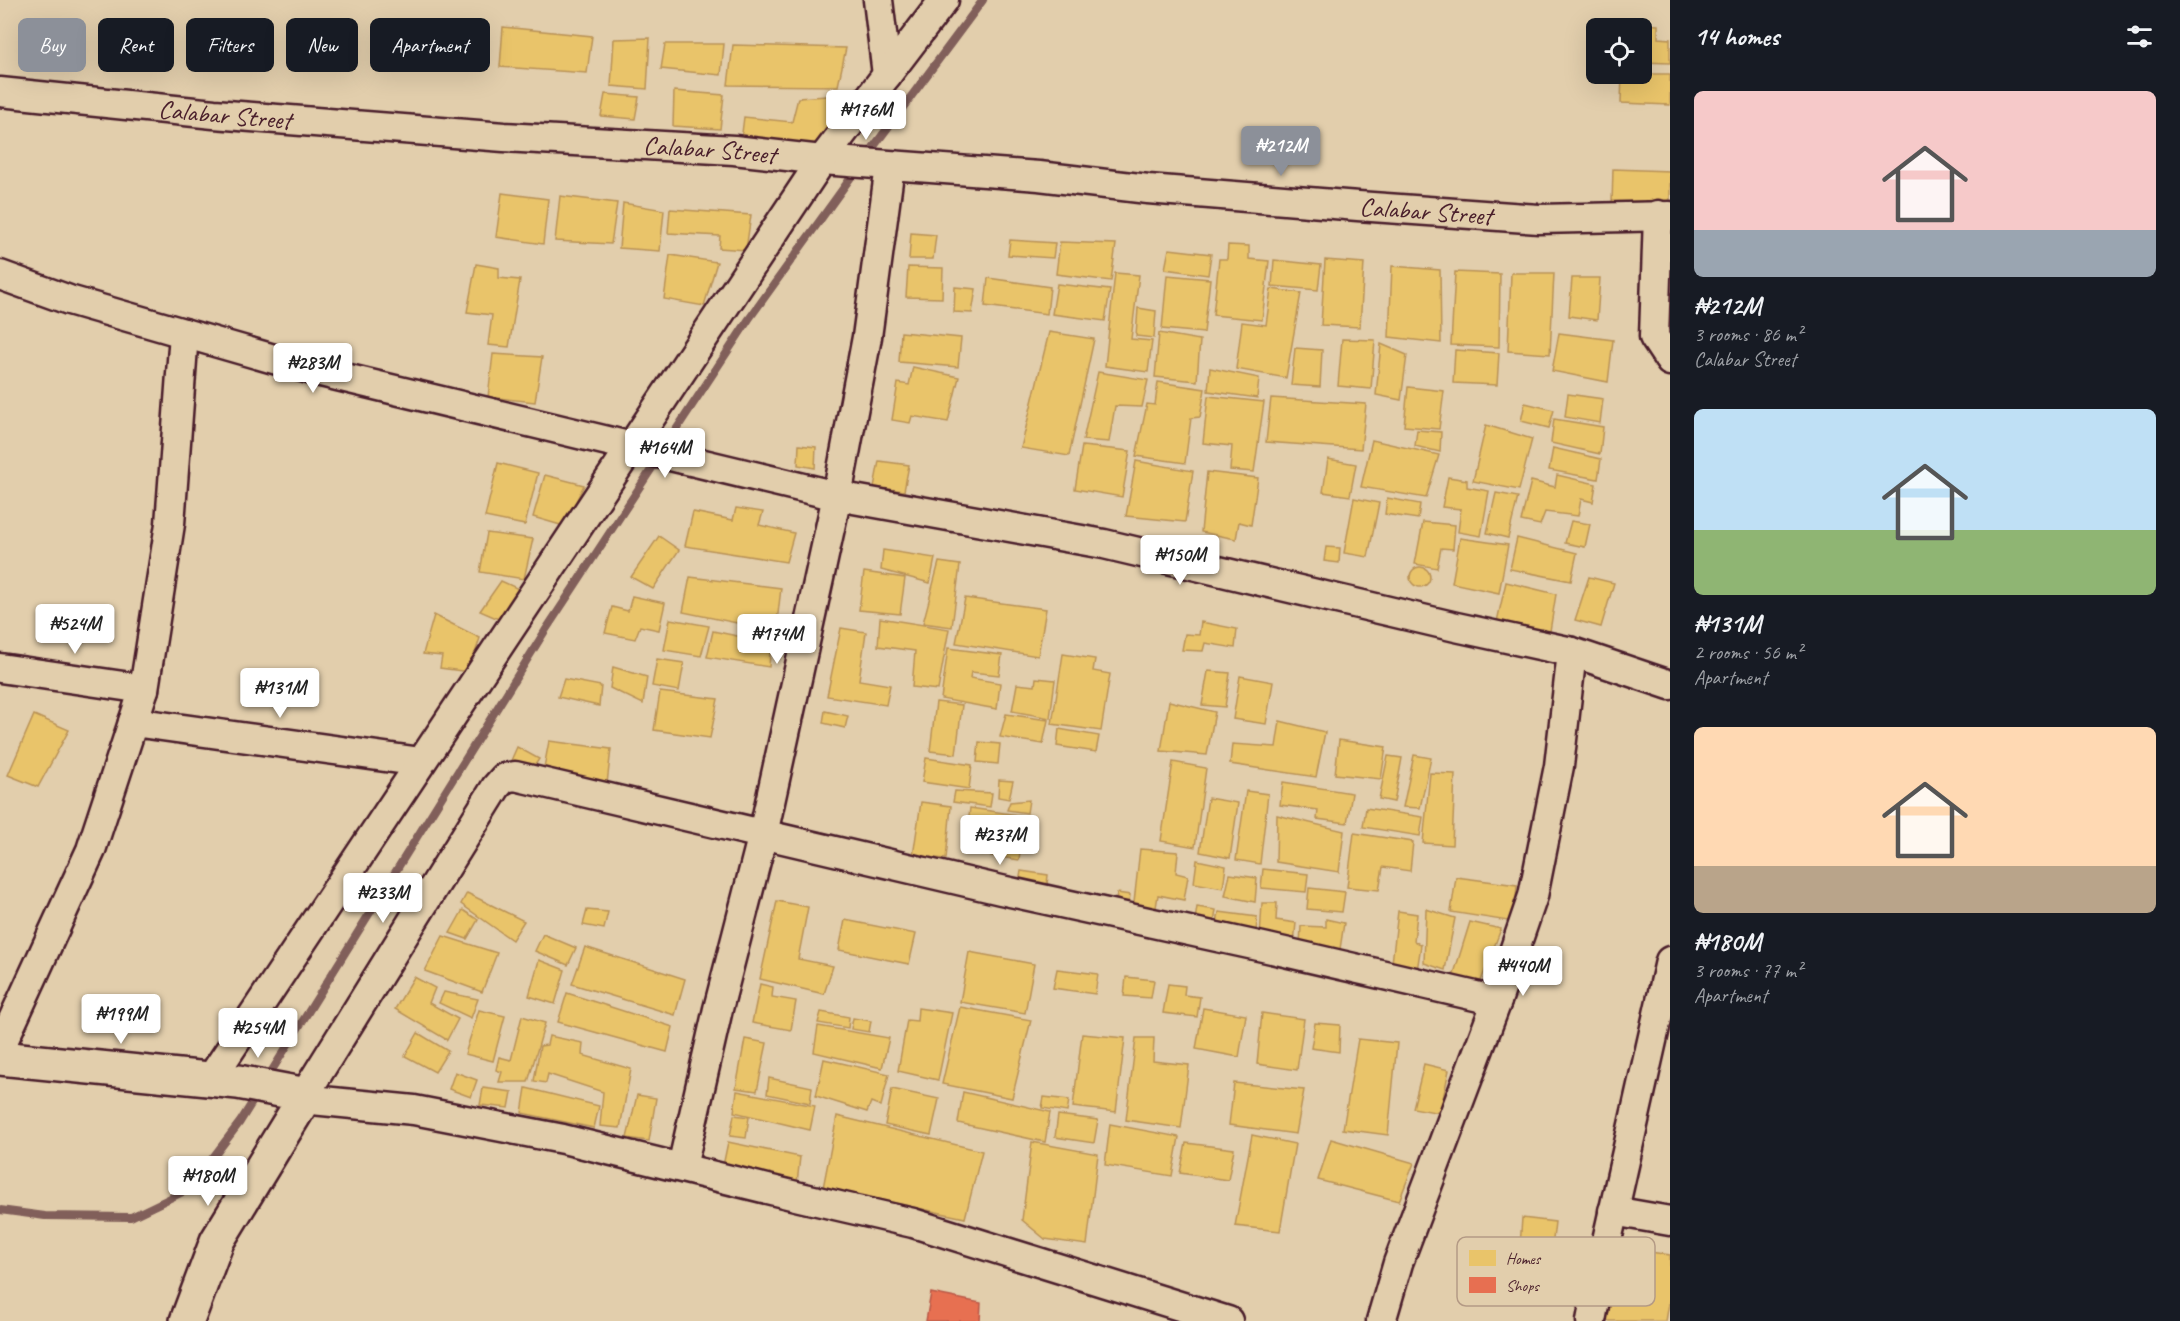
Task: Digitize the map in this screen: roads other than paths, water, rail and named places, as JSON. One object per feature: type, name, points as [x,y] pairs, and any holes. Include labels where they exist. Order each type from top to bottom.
[{"type":"street","points":[[878,0],[887,75]]},
{"type":"street","points":[[239,1083],[421,762],[638,448],[887,75],[944,0]]},
{"type":"street","name":"Calabar Street","points":[[0,92],[214,114],[504,137],[734,150],[829,161],[1039,177],[1149,189],[1346,205],[1539,219],[1664,215]]},
{"type":"street","points":[[682,1167],[718,1009],[763,834],[837,496],[867,337],[890,166]]},
{"type":"street","points":[[1664,215],[1654,338],[1670,361]]},
{"type":"street","points":[[0,275],[69,300],[312,370],[837,496],[1104,544],[1572,652],[1670,685]]},
{"type":"street","points":[[0,1048],[91,850],[144,689],[170,524],[184,333]]},
{"type":"street","points":[[1381,1321],[1398,1263],[1497,1001],[1533,896],[1559,766],[1572,652]]},
{"type":"street","points":[[0,668],[144,689]]},
{"type":"street","points":[[133,722],[421,762]]},
{"type":"street","points":[[187,1321],[217,1241],[302,1099],[504,778],[515,776],[1001,890],[1497,1001]]},
{"type":"street","points":[[1608,1237],[1670,961]]},
{"type":"street","points":[[0,1058],[239,1083],[296,1093],[302,1099],[414,1110],[563,1139],[913,1222],[1228,1321]]},
{"type":"street","points":[[1613,1211],[1670,1221]]},
{"type":"street","points":[[1591,1321],[1594,1306]]},
{"type":"waterway","points":[[866,157],[983,0]]},
{"type":"waterway","points":[[664,448],[749,319],[857,169]]},
{"type":"waterway","points":[[266,1080],[545,631],[658,459]]},
{"type":"waterway","points":[[0,1210],[45,1216],[131,1217],[189,1189],[240,1122],[258,1093]]}]
